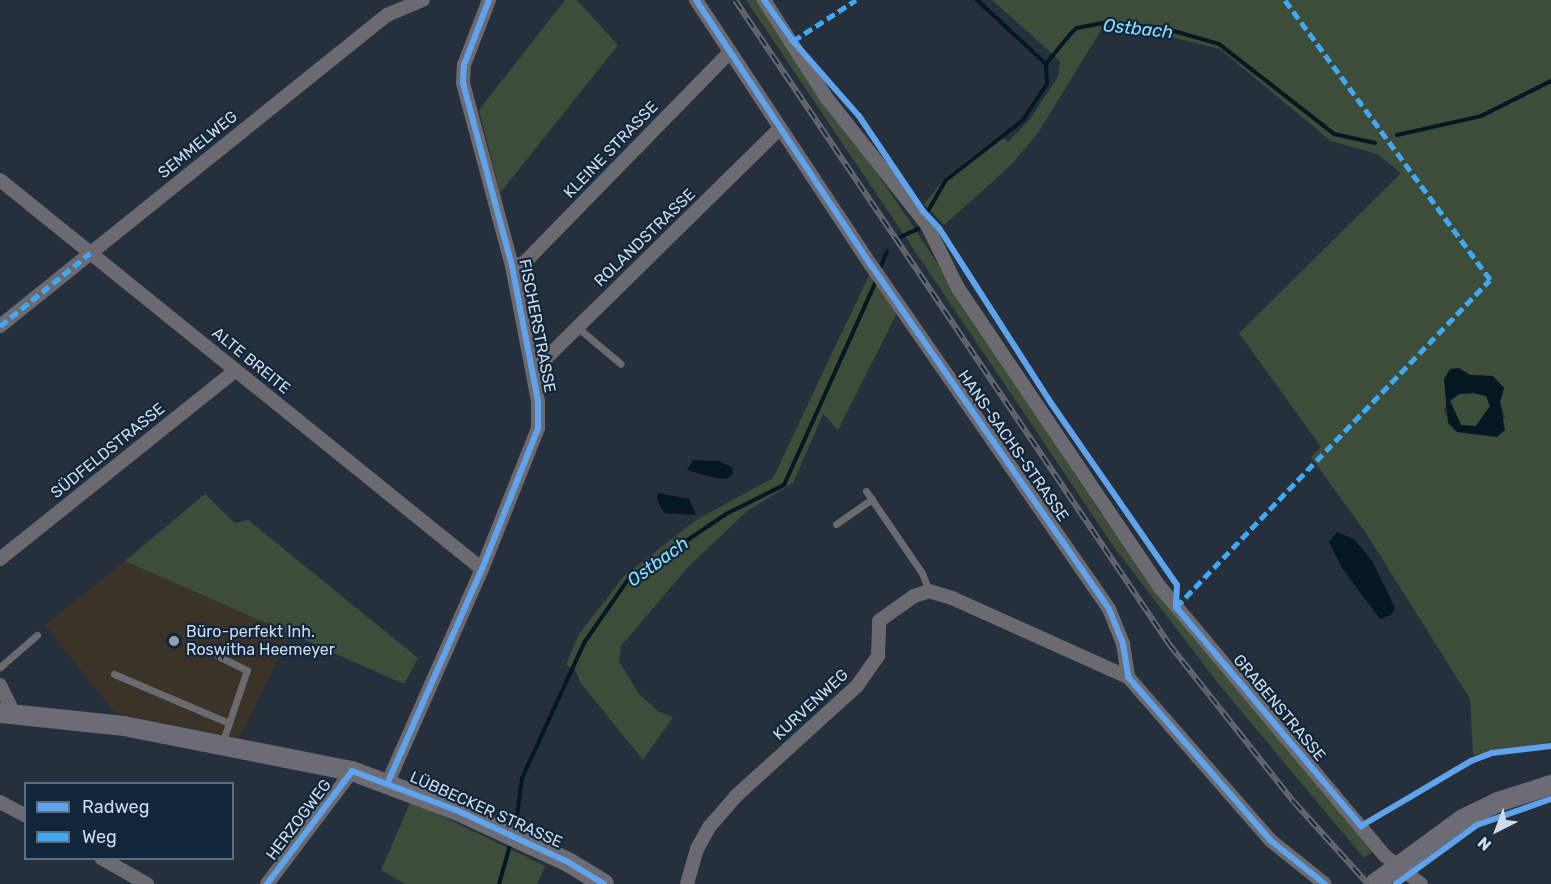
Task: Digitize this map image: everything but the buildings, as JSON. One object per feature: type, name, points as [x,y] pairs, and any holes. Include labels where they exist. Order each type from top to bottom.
[{"type":"main road","name":"LÜBBECKER STRASSE","points":[[6,712],[124,726],[352,771],[388,782],[496,829],[604,884]]},
{"type":"main road","points":[[1374,884],[1417,849],[1478,811],[1551,785]]},
{"type":"street","name":"SEMMELWEG","points":[[0,326],[387,15],[423,0]]},
{"type":"street","name":"FISCHERSTRASSE","points":[[388,782],[482,569],[538,428],[533,371],[512,266],[463,83],[464,65],[489,0]]},
{"type":"street","name":"HANS-SACHS-STRASSE","points":[[696,0],[780,128],[1109,609],[1123,644],[1128,677]]},
{"type":"street","name":"GRABENSTRASSE","points":[[764,0],[826,97],[927,225],[964,297],[1160,587],[1383,855],[1421,884]]},
{"type":"street","name":"KLEINE STRASSE","points":[[512,266],[524,263],[730,52]]},
{"type":"street","name":"ROLANDSTRASSE","points":[[533,371],[780,128]]},
{"type":"street","name":"ALTE BREITE","points":[[0,180],[482,569]]},
{"type":"street","name":"SÜDFELDSTRASSE","points":[[0,559],[236,370]]},
{"type":"street","points":[[929,591],[1101,663],[1128,677],[1270,840],[1325,884]]},
{"type":"street","name":"KURVENWEG","points":[[687,884],[697,849],[736,796],[857,686],[878,656],[879,621],[914,596],[929,591]]},
{"type":"street","points":[[1101,663],[1123,644]]},
{"type":"street","points":[[0,685],[6,712]]},
{"type":"street","name":"HERZOGWEG","points":[[267,884],[352,771]]},
{"type":"street","points":[[0,802],[24,815]]},
{"type":"street","points":[[105,860],[147,884]]},
{"type":"lane","points":[[577,327],[621,364]]},
{"type":"lane","points":[[866,490],[922,573],[929,591]]},
{"type":"lane","points":[[836,524],[872,498]]},
{"type":"lane","points":[[0,668],[37,635]]},
{"type":"lane","points":[[218,656],[247,670],[222,744]]},
{"type":"lane","points":[[114,674],[229,723]]},
{"type":"shaded area","points":[[125,561],[290,634],[240,738],[115,713],[45,625]]},
{"type":"green space","points":[[565,0],[577,0],[618,45],[500,193],[479,110]]},
{"type":"green space","points":[[746,0],[758,0],[909,220],[1097,508],[1167,606],[1374,851],[1364,858],[1221,687],[1114,547]]},
{"type":"green space","points":[[992,0],[1551,0],[1551,742],[1473,755],[1470,699],[1366,533],[1311,457],[1321,447],[1239,333],[1401,173],[1377,154],[1331,141],[1220,49],[1155,33],[1103,27],[1038,133],[1011,165],[944,225],[924,204],[946,177],[1000,135],[1008,142],[1030,119],[1058,77],[1060,61]],"holes":[[[1459,368],[1470,375],[1493,376],[1504,388],[1500,402],[1505,418],[1457,432],[1444,411]]]},
{"type":"green space","points":[[871,271],[898,311],[838,430],[823,414],[793,483],[747,511],[688,567],[621,646],[619,661],[638,693],[659,712],[673,717],[643,760],[580,682],[575,669],[566,665],[579,634],[624,576],[696,520],[773,478]]},
{"type":"green space","points":[[1473,393],[1486,396],[1490,406],[1476,426],[1461,425],[1450,400],[1459,394]]},
{"type":"green space","points":[[205,494],[235,523],[248,520],[418,658],[404,684],[125,561]]},
{"type":"green space","points":[[411,801],[545,866],[537,884],[405,884],[381,870]]},
{"type":"water","points":[[1459,368],[1470,375],[1493,376],[1504,388],[1500,402],[1505,430],[1497,437],[1457,432],[1448,423],[1444,379],[1450,369]],"holes":[[[1473,393],[1486,396],[1490,406],[1476,426],[1461,425],[1450,401],[1459,394]]]},
{"type":"water","points":[[693,460],[719,461],[732,467],[733,474],[727,479],[715,478],[687,470]]},
{"type":"water","points":[[658,493],[689,499],[696,515],[664,513],[657,500]]},
{"type":"water","points":[[1337,532],[1354,539],[1372,561],[1395,608],[1391,615],[1380,619],[1342,568],[1329,542]]},
{"type":"waterway","points":[[977,0],[1046,64]]},
{"type":"waterway","name":"Ostbach","points":[[928,211],[946,180],[1023,120],[1047,84],[1046,64],[1070,34],[1077,28],[1103,23],[1163,28],[1219,44],[1334,134],[1375,143]]},
{"type":"waterway","name":"Ostbach","points":[[1397,135],[1481,116],[1551,81]]},
{"type":"waterway","name":"Ostbach","points":[[900,237],[918,229]]},
{"type":"waterway","name":"Ostbach","points":[[881,266],[887,251]]},
{"type":"waterway","name":"Ostbach","points":[[515,832],[522,778],[584,643],[627,581],[726,514],[784,485],[875,283]]},
{"type":"waterway","name":"Ostbach","points":[[499,884],[511,842]]},
{"type":"railway","points":[[735,0],[1169,644],[1294,802],[1368,884]]},
{"type":"marked path","points":[[793,41],[856,0]]},
{"type":"marked path","points":[[1176,607],[1490,280],[1284,0]]},
{"type":"marked path","points":[[0,326],[90,253]]},
{"type":"cycle path","points":[[388,782],[482,569],[538,428],[538,401],[512,266],[463,83],[464,65],[489,0]]},
{"type":"cycle path","points":[[696,0],[871,265],[1109,609],[1123,644],[1128,677],[1270,840],[1325,884]]},
{"type":"cycle path","points":[[764,0],[793,41],[859,116],[923,211],[939,228],[1051,403],[1177,585],[1176,607],[1361,826],[1471,761],[1492,753],[1551,746]]},
{"type":"cycle path","points":[[267,884],[352,771],[456,810],[568,862],[604,884]]},
{"type":"cycle path","points":[[1396,884],[1477,825],[1551,799]]},
{"type":"place","name":"Büro-perfekt Inh. Roswitha Heemeyer","points":[[174,641]]}]
